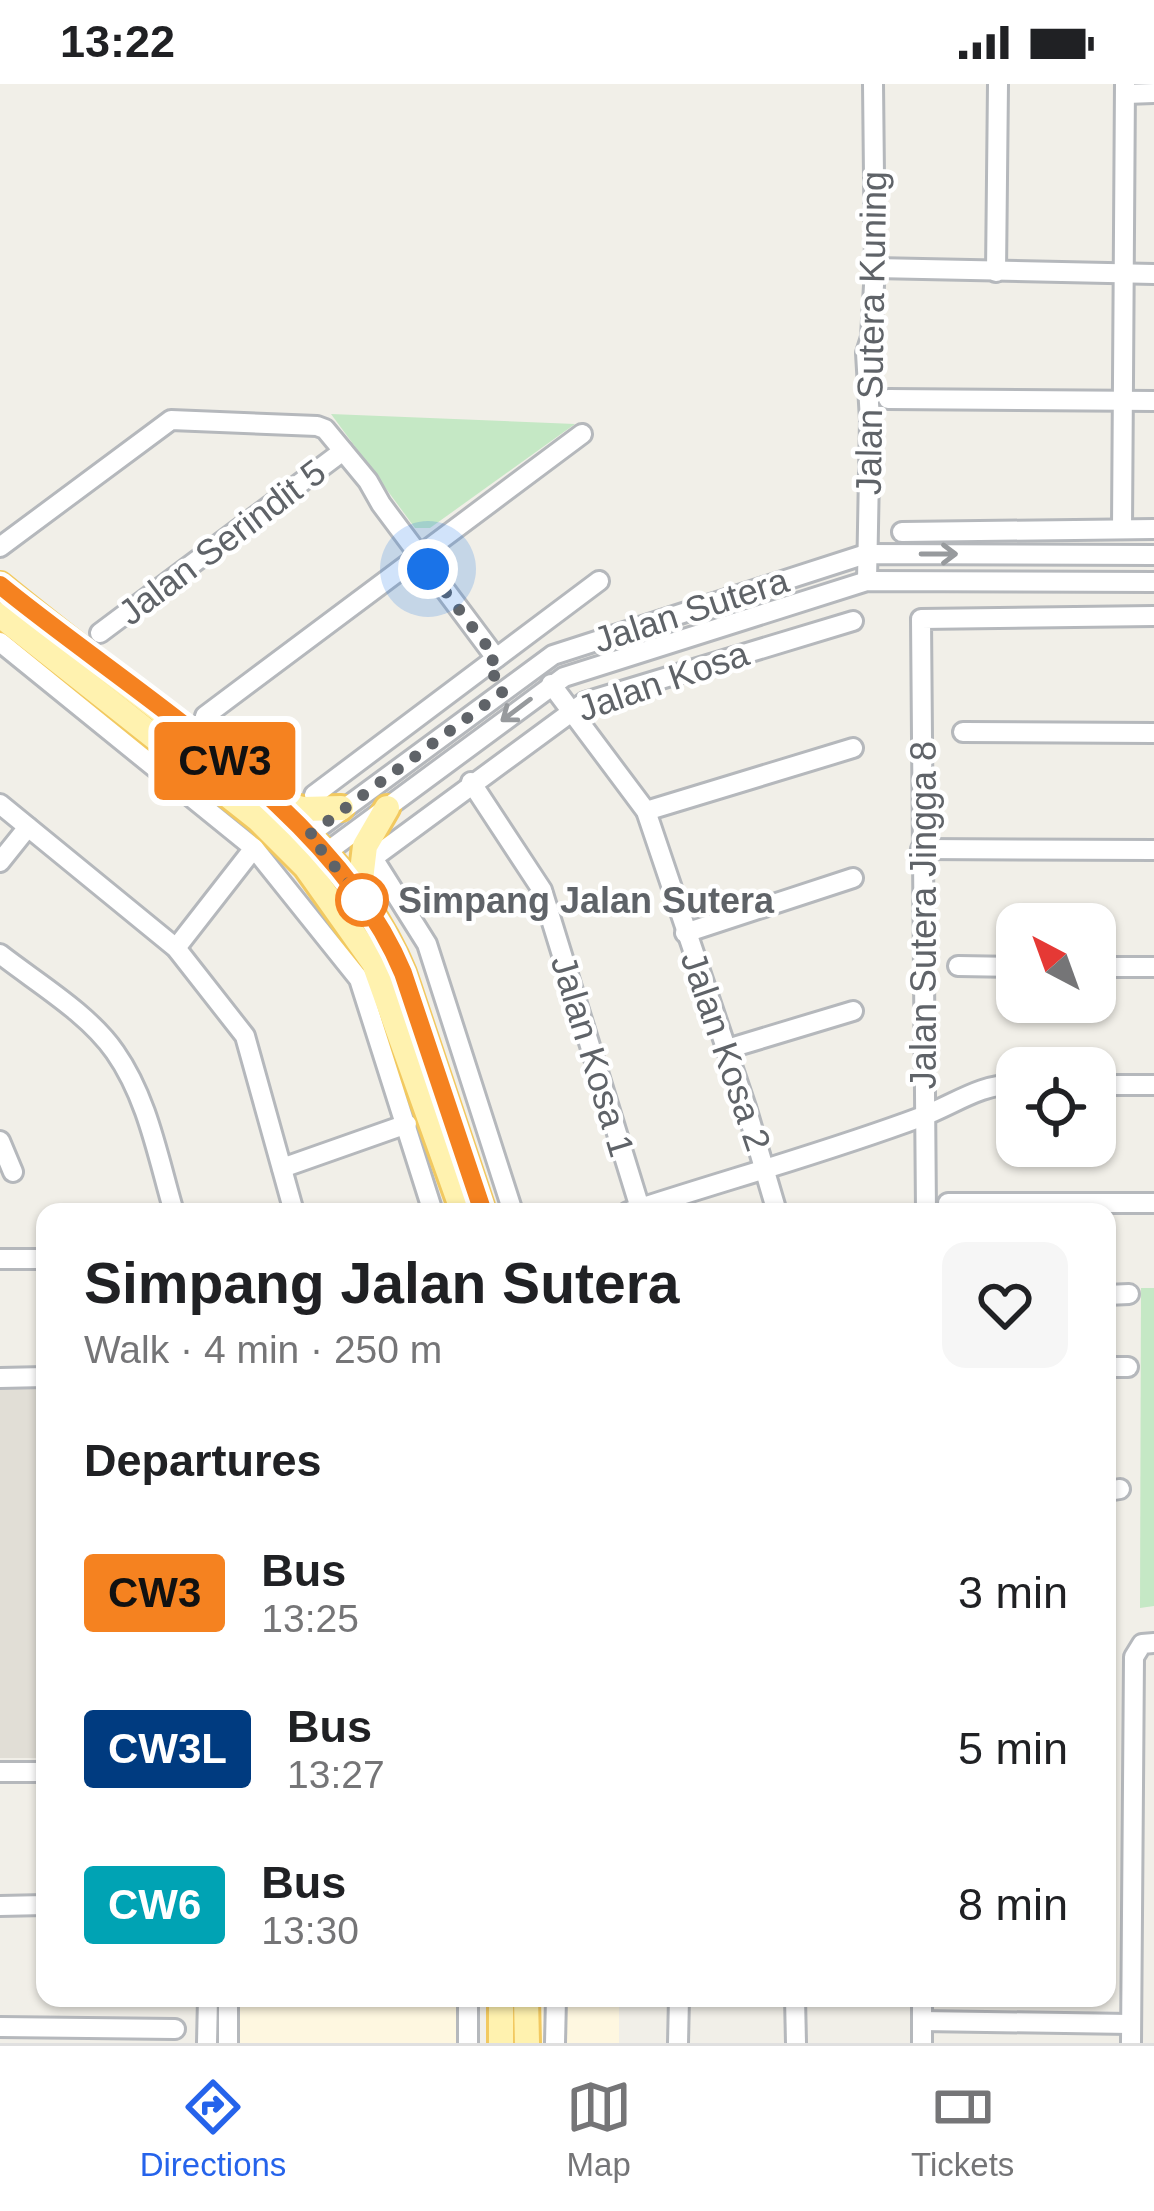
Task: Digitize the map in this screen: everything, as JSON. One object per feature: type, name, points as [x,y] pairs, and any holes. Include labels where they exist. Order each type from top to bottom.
[{"type":"main road","points":[[0,585],[7,630],[307,851],[359,896],[390,942],[403,973],[480,1203]]},
{"type":"main road","points":[[7,630],[278,802],[303,809],[341,808]]},
{"type":"main road","points":[[278,802],[374,963],[460,1203]]},
{"type":"main road","points":[[359,896],[365,846],[386,808]]},
{"type":"main road","points":[[501,2007],[501,2043]]},
{"type":"main road","points":[[526,2007],[527,2043]]},
{"type":"street","name":"Jalan Sutera Kuning","points":[[867,581],[870,420],[866,352],[872,337],[874,268],[873,84]]},
{"type":"street","points":[[996,272],[998,84]]},
{"type":"street","points":[[1122,528],[1125,89],[1154,93]]},
{"type":"street","points":[[874,268],[1154,274]]},
{"type":"street","points":[[888,399],[1154,401]]},
{"type":"street","points":[[0,547],[164,423],[317,426],[343,452],[496,658],[505,690]]},
{"type":"street","points":[[205,716],[582,434]]},
{"type":"street","name":"Jalan Serindit 5","points":[[100,633],[343,452]]},
{"type":"street","points":[[902,532],[1154,529]]},
{"type":"street","name":"Jalan Sutera","points":[[307,851],[341,808],[553,655],[866,554],[1154,555]]},
{"type":"street","points":[[314,794],[599,581]]},
{"type":"street","name":"Jalan Sutera","points":[[307,851],[386,808],[564,677],[867,581],[1154,582]]},
{"type":"street","name":"Jalan Sutera Jingga 8","points":[[926,1203],[921,619],[1154,616]]},
{"type":"street","name":"Jalan Kosa","points":[[510,1203],[427,944],[373,858],[570,710],[854,621]]},
{"type":"street","points":[[7,630],[254,848],[359,979],[430,1203]]},
{"type":"street","points":[[496,658],[524,675]]},
{"type":"street","name":"Jalan Kosa 2","points":[[551,684],[646,811],[775,1203]]},
{"type":"street","points":[[963,732],[1154,733]]},
{"type":"street","points":[[646,811],[854,748]]},
{"type":"street","name":"Jalan Kosa 1","points":[[471,782],[542,890],[632,1203]]},
{"type":"street","points":[[0,804],[176,947],[245,1036],[292,1203]]},
{"type":"street","points":[[0,862],[28,827]]},
{"type":"street","points":[[176,947],[254,848]]},
{"type":"street","points":[[921,849],[1154,850]]},
{"type":"street","points":[[685,933],[854,878]]},
{"type":"street","points":[[0,953],[114,1049],[139,1094],[171,1203]]},
{"type":"street","points":[[958,966],[996,967]]},
{"type":"street","points":[[1116,967],[1154,968]]},
{"type":"street","points":[[727,1049],[854,1011]]},
{"type":"street","points":[[655,1203],[924,1116],[996,1084]]},
{"type":"street","points":[[1116,1084],[1154,1085]]},
{"type":"street","points":[[282,1168],[407,1124]]},
{"type":"street","points":[[0,1141],[13,1172]]},
{"type":"street","points":[[948,1203],[1154,1203]]},
{"type":"street","points":[[0,1259],[36,1259]]},
{"type":"street","points":[[1116,1294],[1129,1294]]},
{"type":"street","points":[[1116,1367],[1128,1367]]},
{"type":"street","points":[[0,1378],[36,1377]]},
{"type":"street","points":[[922,2021],[1131,2033],[1134,1657],[1148,1644]]},
{"type":"street","points":[[1132,1722],[1154,1721]]},
{"type":"street","points":[[0,1772],[36,1772]]},
{"type":"street","points":[[1133,1798],[1154,1797]]},
{"type":"street","points":[[1133,1873],[1154,1872]]},
{"type":"street","points":[[0,1906],[36,1905]]},
{"type":"street","points":[[1132,1945],[1154,1945]]},
{"type":"street","points":[[207,2043],[208,2007]]},
{"type":"street","points":[[228,2007],[228,2043]]},
{"type":"street","points":[[468,2007],[468,2043]]},
{"type":"street","points":[[555,2043],[556,2007]]},
{"type":"street","points":[[678,2043],[679,2007]]},
{"type":"street","points":[[796,2007],[796,2043]]},
{"type":"street","points":[[922,2007],[922,2043]]},
{"type":"street","points":[[0,2027],[175,2029]]},
{"type":"shaded area","points":[[0,1389],[36,1389],[36,1758],[0,1758]]},
{"type":"shaded area","points":[[218,2007],[480,2007],[480,2043],[219,2043]]},
{"type":"shaded area","points":[[537,2007],[619,2007],[619,2043],[537,2043]]},
{"type":"green space","points":[[331,414],[575,424],[430,528],[415,528]]},
{"type":"green space","points":[[1141,1288],[1154,1288],[1154,1606],[1140,1608]]},
{"type":"bus line","name":"CW3","points":[[0,585],[278,802],[359,896],[390,942],[403,973],[480,1203]]},
{"type":"place","name":"Simpang Jalan Sutera","points":[[362,900]]},
{"type":"route","points":[[362,900],[309,835],[505,690],[486,665],[496,658],[428,569]]}]
